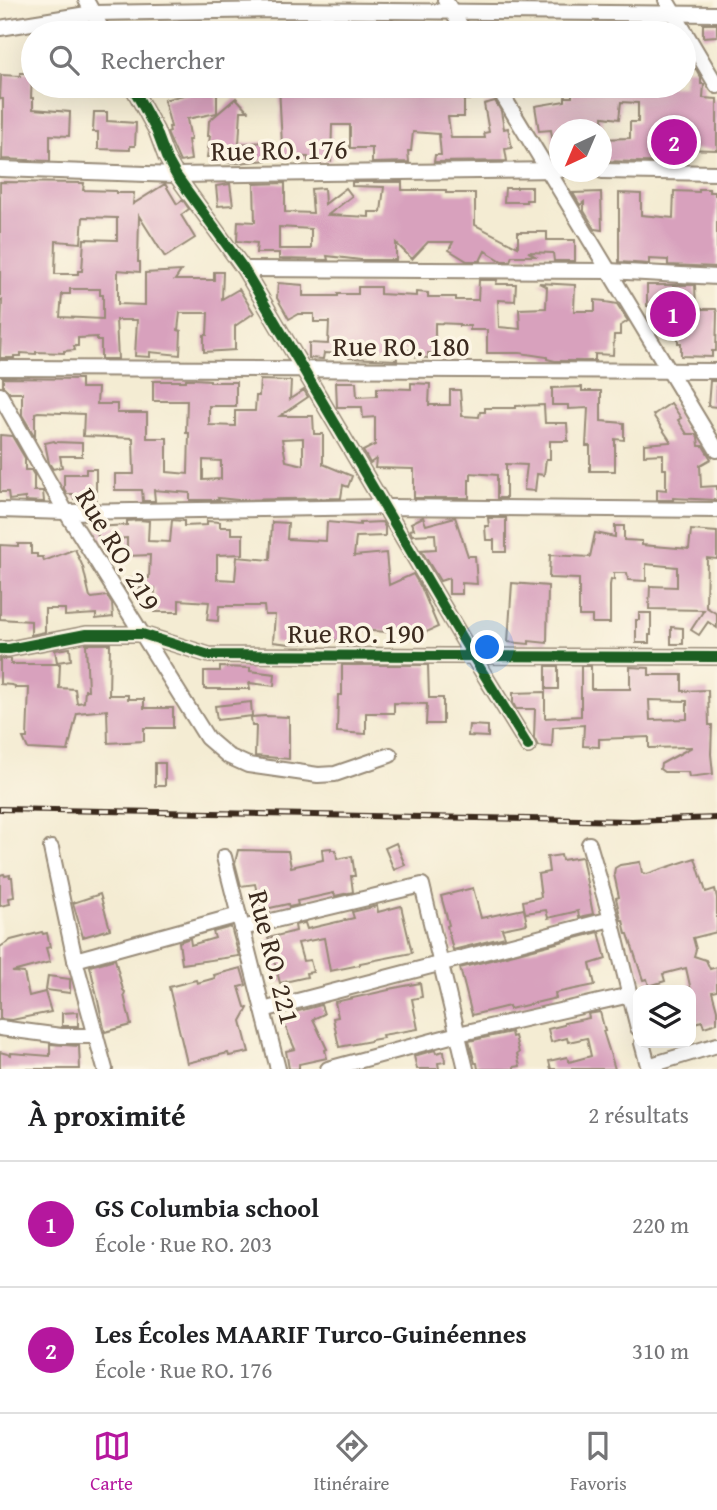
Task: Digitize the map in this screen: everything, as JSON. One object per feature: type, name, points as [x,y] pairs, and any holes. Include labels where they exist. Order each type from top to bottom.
[{"type":"street","points":[[30,21],[90,7],[279,5],[669,7],[717,14]]},
{"type":"street","points":[[449,6],[458,21]]},
{"type":"street","points":[[0,28],[21,23]]},
{"type":"street","points":[[696,51],[717,86]]},
{"type":"street","points":[[139,98],[176,175],[244,269],[528,746]]},
{"type":"street","points":[[505,98],[549,163]]},
{"type":"street","name":"Rue RO. 176","points":[[0,169],[176,175],[549,170]]},
{"type":"street","points":[[612,171],[717,173]]},
{"type":"street","points":[[560,182],[608,271],[717,450]]},
{"type":"street","points":[[244,269],[608,271],[717,277]]},
{"type":"street","name":"Rue RO. 180","points":[[0,368],[717,371]]},
{"type":"street","name":"Rue RO. 219","points":[[0,395],[66,512],[206,738],[228,756],[248,765],[318,775],[335,774],[390,755]]},
{"type":"street","points":[[0,510],[66,512],[384,507],[717,510]]},
{"type":"street","name":"Rue RO. 190","points":[[0,649],[86,634],[142,634],[209,655],[717,657]]},
{"type":"street","points":[[589,844],[633,1007]]},
{"type":"street","points":[[51,848],[75,960],[105,1069]]},
{"type":"street","name":"Rue RO. 221","points":[[224,857],[263,1010],[274,1068]]},
{"type":"street","points":[[75,960],[422,884],[466,1069]]},
{"type":"street","points":[[263,1010],[611,919]]},
{"type":"street","points":[[328,1069],[458,1034],[630,995]]},
{"type":"street","points":[[0,1028],[61,1036],[96,1036]]},
{"type":"street","points":[[643,1048],[648,1068],[717,1045]]},
{"type":"building","points":[[703,24],[717,24],[717,36],[703,37]]},
{"type":"building","points":[[696,69],[701,84],[704,84],[703,98],[717,99],[717,150],[678,149],[677,163],[612,161],[612,139],[630,138],[630,122],[638,122],[638,103],[621,102],[619,119],[549,119],[549,130],[539,131],[535,106],[565,101],[565,98],[696,98]]},
{"type":"building","points":[[21,73],[21,98],[33,98],[33,109],[70,112],[69,136],[50,135],[50,161],[2,159],[1,75],[20,76]]},
{"type":"building","points":[[217,98],[217,113],[187,119],[191,160],[180,162],[167,133],[171,127],[164,100]]},
{"type":"building","points":[[236,98],[248,111],[241,111],[239,144],[265,142],[266,146],[282,145],[280,98],[470,98],[464,100],[464,117],[448,117],[451,138],[485,138],[484,133],[489,132],[484,104],[495,101],[501,111],[504,129],[508,128],[512,148],[505,149],[507,161],[434,162],[435,155],[441,155],[439,134],[413,132],[411,151],[408,151],[409,162],[372,163],[372,148],[350,148],[350,125],[332,125],[331,161],[308,161],[308,157],[268,156],[267,160],[223,162],[223,158],[207,157],[209,121]]},
{"type":"building","points":[[94,112],[107,112],[107,121],[136,123],[135,146],[130,146],[130,150],[98,149],[98,132],[93,132]]},
{"type":"building","points":[[0,182],[84,183],[83,190],[134,193],[133,204],[165,184],[177,204],[183,200],[189,209],[181,215],[195,238],[165,257],[139,216],[140,272],[118,270],[118,304],[145,305],[145,273],[181,271],[175,280],[214,280],[214,272],[223,272],[222,299],[239,289],[254,313],[235,326],[235,350],[204,352],[208,313],[180,313],[180,355],[150,352],[150,357],[135,356],[137,320],[116,320],[118,359],[101,359],[101,341],[97,341],[97,337],[78,338],[75,350],[64,353],[21,353],[21,356],[14,358],[0,358]],"holes":[[[83,217],[117,218],[117,240],[84,239],[82,271],[78,271],[78,274],[55,274],[56,241],[81,243]],[[70,289],[100,289],[100,295],[103,295],[103,319],[60,317],[62,294],[70,294]]]},
{"type":"building","points":[[352,182],[402,182],[402,190],[475,193],[475,225],[518,247],[518,232],[547,232],[547,240],[575,240],[575,261],[554,261],[553,253],[528,252],[535,256],[512,256],[510,261],[502,261],[485,251],[480,261],[467,261],[449,250],[453,242],[428,242],[412,259],[396,243],[396,260],[327,256],[328,260],[279,259],[279,253],[256,253],[257,243],[237,241],[238,221],[255,222],[254,184],[285,183],[285,212],[313,213],[311,189],[324,188],[325,204],[346,188],[352,196],[328,215],[369,217],[369,212],[381,212],[384,187],[352,186]],"holes":[[[279,227],[311,229],[311,249],[279,249]]]},
{"type":"building","points":[[230,184],[233,205],[218,206],[216,186]]},
{"type":"building","points":[[532,187],[532,200],[504,202],[505,188]]},
{"type":"building","points":[[699,189],[709,189],[709,192],[715,192],[717,195],[717,267],[668,265],[668,260],[649,259],[649,264],[619,262],[619,193],[641,194],[641,215],[673,218],[674,191],[699,192]]},
{"type":"building","points":[[601,192],[602,230],[595,229],[584,211],[584,202],[580,205],[573,193]]},
{"type":"building","points":[[479,280],[497,280],[496,284],[516,284],[515,301],[498,300],[499,327],[520,329],[519,309],[546,308],[547,287],[539,283],[575,285],[574,311],[595,311],[595,300],[605,301],[617,304],[628,321],[620,326],[620,335],[614,335],[613,355],[595,354],[595,361],[555,361],[547,357],[520,353],[487,353],[487,330],[470,330],[470,326],[435,323],[435,353],[428,353],[428,358],[416,357],[416,350],[396,350],[397,360],[349,358],[349,354],[324,353],[323,359],[309,358],[309,343],[328,344],[329,322],[314,322],[314,314],[298,314],[289,319],[277,298],[278,283],[303,285],[303,296],[358,294],[358,287],[380,287],[380,294],[416,296],[416,292],[428,293],[428,297],[478,300]]},
{"type":"building","points":[[647,285],[695,285],[696,309],[716,309],[717,313],[716,351],[712,351],[712,357],[681,356],[678,328],[658,328],[659,306],[647,306]]},
{"type":"building","points":[[3,378],[81,379],[81,388],[98,388],[97,404],[117,404],[117,413],[147,413],[147,438],[167,438],[167,472],[188,474],[187,401],[153,401],[153,381],[194,379],[236,382],[236,406],[209,406],[209,425],[235,426],[235,411],[255,411],[260,380],[291,381],[290,399],[304,390],[308,397],[280,416],[313,416],[314,434],[323,434],[323,464],[352,476],[348,487],[343,485],[341,498],[190,500],[190,493],[154,490],[155,501],[143,501],[142,490],[115,490],[115,474],[134,474],[133,438],[83,436],[84,414],[38,412],[35,413],[35,437],[22,415],[22,393],[10,393],[3,386]],"holes":[[[303,438],[303,465],[286,461],[282,439]],[[203,460],[221,461],[221,479],[203,480]]]},
{"type":"building","points":[[710,381],[717,381],[717,407],[708,406]]},
{"type":"building","points":[[336,382],[356,382],[357,397],[377,396],[377,388],[411,389],[411,383],[430,384],[429,405],[450,405],[450,390],[460,390],[462,416],[479,417],[480,412],[485,412],[485,408],[544,405],[545,423],[567,423],[568,441],[550,441],[550,459],[546,459],[544,475],[537,474],[535,491],[524,490],[527,465],[506,464],[506,498],[497,498],[497,475],[471,473],[469,498],[414,498],[414,469],[375,468],[376,459],[370,463],[363,451],[375,445],[375,417],[363,418],[362,407],[337,407]]},
{"type":"building","points":[[582,387],[582,391],[601,391],[601,421],[624,423],[624,440],[615,439],[615,471],[590,471],[590,446],[586,446],[588,408],[568,409],[568,405],[552,405],[552,388]]},
{"type":"building","points":[[671,403],[687,434],[696,434],[699,446],[703,446],[711,459],[700,465],[701,487],[717,486],[717,500],[657,500],[657,489],[666,490],[663,454],[644,455],[644,444],[671,442],[653,415]]},
{"type":"building","points":[[0,435],[12,436],[25,458],[25,470],[31,470],[34,475],[34,491],[43,491],[44,502],[25,501],[25,498],[9,500],[8,492],[0,492]]},
{"type":"building","points":[[45,443],[82,443],[82,456],[60,456],[62,467],[53,469]]},
{"type":"building","points":[[86,469],[96,469],[96,499],[74,499],[73,494],[67,494],[64,489],[64,474],[86,474]]},
{"type":"building","points":[[423,517],[426,525],[455,517],[468,556],[475,556],[477,584],[462,583],[462,594],[449,594],[449,578],[440,581],[421,550],[436,549],[435,534],[412,535],[410,530],[414,529],[411,523]]},
{"type":"building","points":[[488,518],[506,518],[506,552],[494,552],[494,540],[486,540],[485,526],[489,526]]},
{"type":"building","points":[[172,520],[184,521],[184,526],[207,525],[207,521],[220,522],[220,527],[231,527],[231,534],[243,534],[243,554],[217,555],[217,579],[235,580],[237,557],[270,560],[272,522],[288,523],[287,539],[326,541],[327,522],[360,525],[382,522],[385,536],[356,537],[354,556],[386,553],[389,585],[413,574],[438,627],[408,640],[405,633],[355,630],[355,639],[290,644],[273,642],[275,615],[265,615],[264,606],[219,606],[218,621],[207,620],[209,602],[179,600],[179,612],[154,612],[155,588],[124,587],[124,579],[149,578],[150,555],[127,556],[127,538],[99,540],[97,532],[97,527],[127,525],[127,521],[149,521],[148,541],[170,542]]},
{"type":"building","points":[[615,526],[624,526],[624,540],[642,541],[642,545],[689,549],[691,530],[717,532],[717,559],[707,558],[706,607],[717,614],[717,628],[708,622],[699,635],[691,630],[704,610],[649,609],[650,586],[677,587],[677,567],[646,564],[646,581],[628,580],[627,573],[614,573],[614,580],[611,579],[610,585],[610,623],[592,623],[592,616],[579,616],[579,579],[549,578],[550,555],[590,557],[595,533],[615,537]]},
{"type":"building","points":[[31,544],[31,554],[43,557],[44,561],[75,549],[83,567],[90,597],[107,596],[112,604],[113,617],[96,619],[96,614],[65,616],[65,609],[45,609],[45,632],[31,635],[31,621],[0,619],[0,545]]},
{"type":"building","points":[[512,583],[548,586],[547,643],[508,642]]},
{"type":"building","points":[[639,613],[651,613],[649,643],[636,643],[636,620],[639,620]]},
{"type":"building","points":[[671,627],[683,628],[683,644],[671,644]]},
{"type":"building","points":[[86,644],[110,644],[109,695],[128,695],[128,699],[144,699],[144,708],[173,708],[173,728],[144,728],[144,741],[108,743],[107,710],[77,713],[68,751],[28,749],[23,738],[27,738],[29,688],[0,684],[0,659],[11,659],[11,664],[60,664],[59,688],[75,689],[77,703],[84,702],[85,690],[88,690]]},
{"type":"building","points":[[70,648],[71,660],[57,662],[55,650]]},
{"type":"building","points":[[342,665],[428,665],[429,698],[443,698],[443,724],[426,724],[427,704],[394,703],[394,713],[366,713],[366,734],[337,732],[338,695],[342,695]]},
{"type":"building","points":[[546,666],[558,666],[558,689],[546,689]]},
{"type":"building","points":[[581,666],[591,666],[591,689],[630,689],[630,667],[649,668],[649,675],[682,675],[682,691],[708,690],[713,774],[689,777],[688,772],[664,772],[660,769],[661,764],[692,747],[649,748],[649,737],[599,739],[599,747],[583,746],[584,725],[553,727],[552,747],[538,746],[534,738],[535,709],[516,709],[513,693],[545,692],[545,718],[581,716]],"holes":[[[649,700],[687,701],[687,719],[650,720]]]},
{"type":"building","points":[[220,667],[250,668],[250,671],[275,674],[274,686],[249,683],[250,689],[204,689],[204,671],[220,671]]},
{"type":"building","points":[[251,702],[252,716],[217,720],[215,706]]},
{"type":"building","points":[[251,717],[289,717],[289,759],[255,756],[256,726],[252,726]]},
{"type":"building","points":[[469,725],[488,726],[488,737],[468,736]]},
{"type":"building","points":[[155,763],[165,763],[165,786],[155,786]]},
{"type":"building","points":[[396,843],[405,865],[394,870],[385,848]]},
{"type":"building","points":[[322,849],[336,850],[337,859],[352,856],[355,876],[351,876],[353,892],[335,896],[334,893],[297,901],[298,905],[289,907],[288,904],[261,910],[255,884],[241,886],[235,863],[238,850],[288,851],[291,867],[323,860]]},
{"type":"building","points":[[561,855],[562,860],[582,857],[593,914],[579,917],[578,911],[548,918],[546,910],[525,913],[523,901],[541,897],[538,874],[549,872],[547,857]]},
{"type":"building","points":[[695,858],[706,892],[715,889],[717,932],[693,938],[696,949],[694,956],[706,960],[710,969],[717,967],[717,991],[712,992],[717,1023],[704,1027],[702,1021],[696,1023],[696,985],[690,985],[686,968],[663,974],[665,981],[652,985],[649,985],[647,979],[643,980],[621,920],[614,874],[615,868],[620,865],[640,862],[642,873],[647,874]]},
{"type":"building","points":[[0,875],[12,877],[14,897],[9,898],[10,904],[0,906]]},
{"type":"building","points":[[473,888],[481,918],[524,909],[527,924],[502,929],[505,937],[453,950],[441,896]]},
{"type":"building","points":[[100,894],[110,929],[83,937],[73,903]]},
{"type":"building","points":[[377,906],[378,912],[401,906],[412,953],[330,971],[324,938],[298,943],[303,961],[310,960],[313,972],[306,973],[307,977],[280,983],[268,938],[296,931],[295,925],[305,923],[307,929],[354,918],[352,912]]},
{"type":"building","points":[[231,927],[239,956],[182,964],[179,942],[190,938],[191,945],[215,938],[213,932]]},
{"type":"building","points":[[599,932],[606,959],[590,964],[595,985],[555,993],[556,998],[472,1015],[460,968]]},
{"type":"building","points":[[47,933],[50,947],[46,948],[50,962],[12,972],[24,973],[29,996],[45,992],[51,1012],[12,1020],[0,1019],[0,947],[11,940]]},
{"type":"building","points":[[115,959],[131,1025],[105,1032],[90,966]]},
{"type":"building","points":[[241,968],[246,985],[239,987],[245,1007],[248,1008],[241,1021],[249,1052],[229,1056],[228,1053],[187,1063],[169,987],[196,980],[197,983]]},
{"type":"building","points":[[48,976],[70,979],[70,993],[46,990]]},
{"type":"building","points":[[420,983],[422,997],[412,999],[418,1029],[382,1035],[383,1038],[339,1047],[333,1018],[338,1017],[335,1002]]},
{"type":"building","points":[[321,1005],[324,1014],[313,1019],[327,1049],[327,1058],[299,1064],[299,1069],[289,1069],[286,1051],[295,1049],[283,1021],[296,1015],[295,1012]]},
{"type":"building","points":[[78,1012],[78,1026],[62,1026],[62,1013]]},
{"type":"building","points":[[600,1012],[615,1069],[551,1069],[549,1061],[567,1057],[569,1062],[591,1056],[587,1038],[568,1042],[567,1038],[551,1042],[548,1029],[589,1018],[588,1014]]},
{"type":"building","points":[[511,1032],[512,1037],[515,1036],[520,1066],[514,1069],[478,1069],[469,1041]]},
{"type":"building","points":[[50,1044],[79,1046],[80,1069],[0,1069],[0,1052],[11,1055],[50,1056]]},
{"type":"building","points":[[435,1050],[436,1053],[444,1051],[445,1062],[438,1063],[439,1069],[417,1069],[414,1056]]},
{"type":"railway","points":[[0,809],[632,821],[717,818]]},
{"type":"cycle path","points":[[139,98],[176,175],[244,269],[528,746]]},
{"type":"cycle path","points":[[0,649],[86,634],[142,634],[209,655],[717,657]]},
{"type":"place","name":"Les Écoles MAARIF Turco-Guinéennes","points":[[674,142]]},
{"type":"place","name":"GS Columbia school","points":[[673,314]]}]
